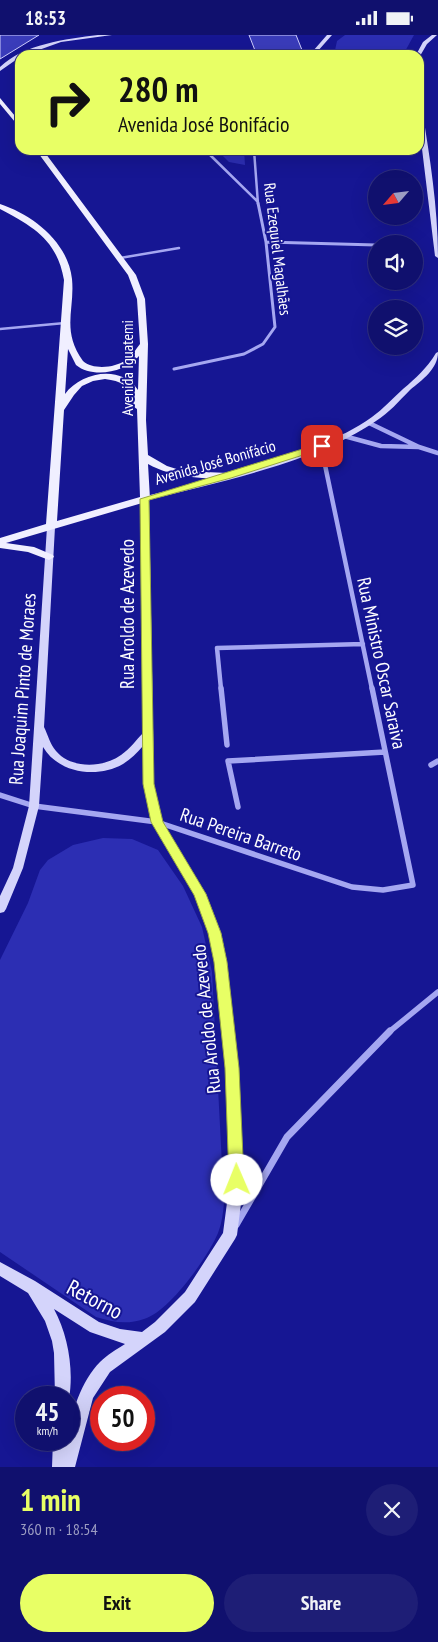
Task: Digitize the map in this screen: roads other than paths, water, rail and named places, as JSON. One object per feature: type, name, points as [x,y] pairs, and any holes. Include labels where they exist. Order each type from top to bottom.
[{"type":"main road","points":[[64,35],[75,39]]},
{"type":"main road","points":[[33,50],[46,45],[75,39],[110,35]]},
{"type":"main road","points":[[421,50],[429,35]]},
{"type":"main road","points":[[425,43],[435,35]]},
{"type":"main road","points":[[316,50],[327,36]]},
{"type":"main road","points":[[0,71],[8,62],[15,58]]},
{"type":"main road","points":[[0,100],[15,120]]},
{"type":"main road","points":[[424,140],[438,256]]},
{"type":"main road","points":[[424,154],[427,159]]},
{"type":"main road","name":"Avenida Iguatemi","points":[[43,155],[132,275],[141,299],[144,344],[141,420],[145,499]]},
{"type":"main road","points":[[0,206],[40,228],[56,246],[67,268],[51,527]]},
{"type":"main road","points":[[65,324],[77,360],[83,366],[93,368],[117,367],[129,362],[144,344]]},
{"type":"main road","name":"Avenida José Bonifácio","points":[[0,543],[145,499],[228,477],[322,446],[369,423],[421,376],[437,358]]},
{"type":"main road","points":[[59,410],[67,397],[80,383],[92,378],[110,377],[130,385],[134,392],[141,420]]},
{"type":"main road","points":[[142,456],[171,473],[228,477]]},
{"type":"main road","name":"Rua Aroldo de Azevedo","points":[[67,1467],[86,1395],[105,1367],[160,1327],[190,1297],[230,1235],[237,1180],[232,1068],[221,962],[215,933],[200,894],[157,822],[149,784],[146,736],[145,499]]},
{"type":"main road","name":"Rua Joaquim Pinto de Moraes","points":[[0,909],[18,868],[34,806],[51,527]]},
{"type":"main road","points":[[0,543],[30,549],[49,557]]},
{"type":"main road","points":[[38,721],[44,744],[61,761],[89,769],[114,764],[133,752],[146,736]]},
{"type":"main road","points":[[0,1269],[30,1286],[44,1305],[57,1328],[64,1361],[63,1386]]},
{"type":"main road","name":"Retorno","points":[[30,1286],[95,1327],[120,1336],[144,1339]]},
{"type":"main road","points":[[60,1467],[61,1451]]},
{"type":"street","points":[[210,155],[258,202]]},
{"type":"street","name":"Rua Ezequiel Magalhães","points":[[174,369],[244,354],[263,344],[275,327],[266,242],[258,202],[254,155]]},
{"type":"street","points":[[266,242],[368,245]]},
{"type":"street","points":[[369,423],[419,447],[438,453]]},
{"type":"street","points":[[344,436],[360,443],[383,448],[419,447]]},
{"type":"street","name":"Rua Ministro Oscar Saraiva","points":[[322,446],[413,885]]},
{"type":"street","points":[[227,745],[217,648],[363,644]]},
{"type":"street","points":[[238,807],[228,761],[385,752]]},
{"type":"street","points":[[432,765],[438,761]]},
{"type":"street","name":"Rua Pereira Barreto","points":[[0,795],[34,806],[157,822],[352,887],[383,890],[413,885]]},
{"type":"street","points":[[230,1235],[287,1137],[390,1031],[438,992]]},
{"type":"lane","points":[[120,258],[180,248]]},
{"type":"lane","points":[[0,329],[65,324]]}]
